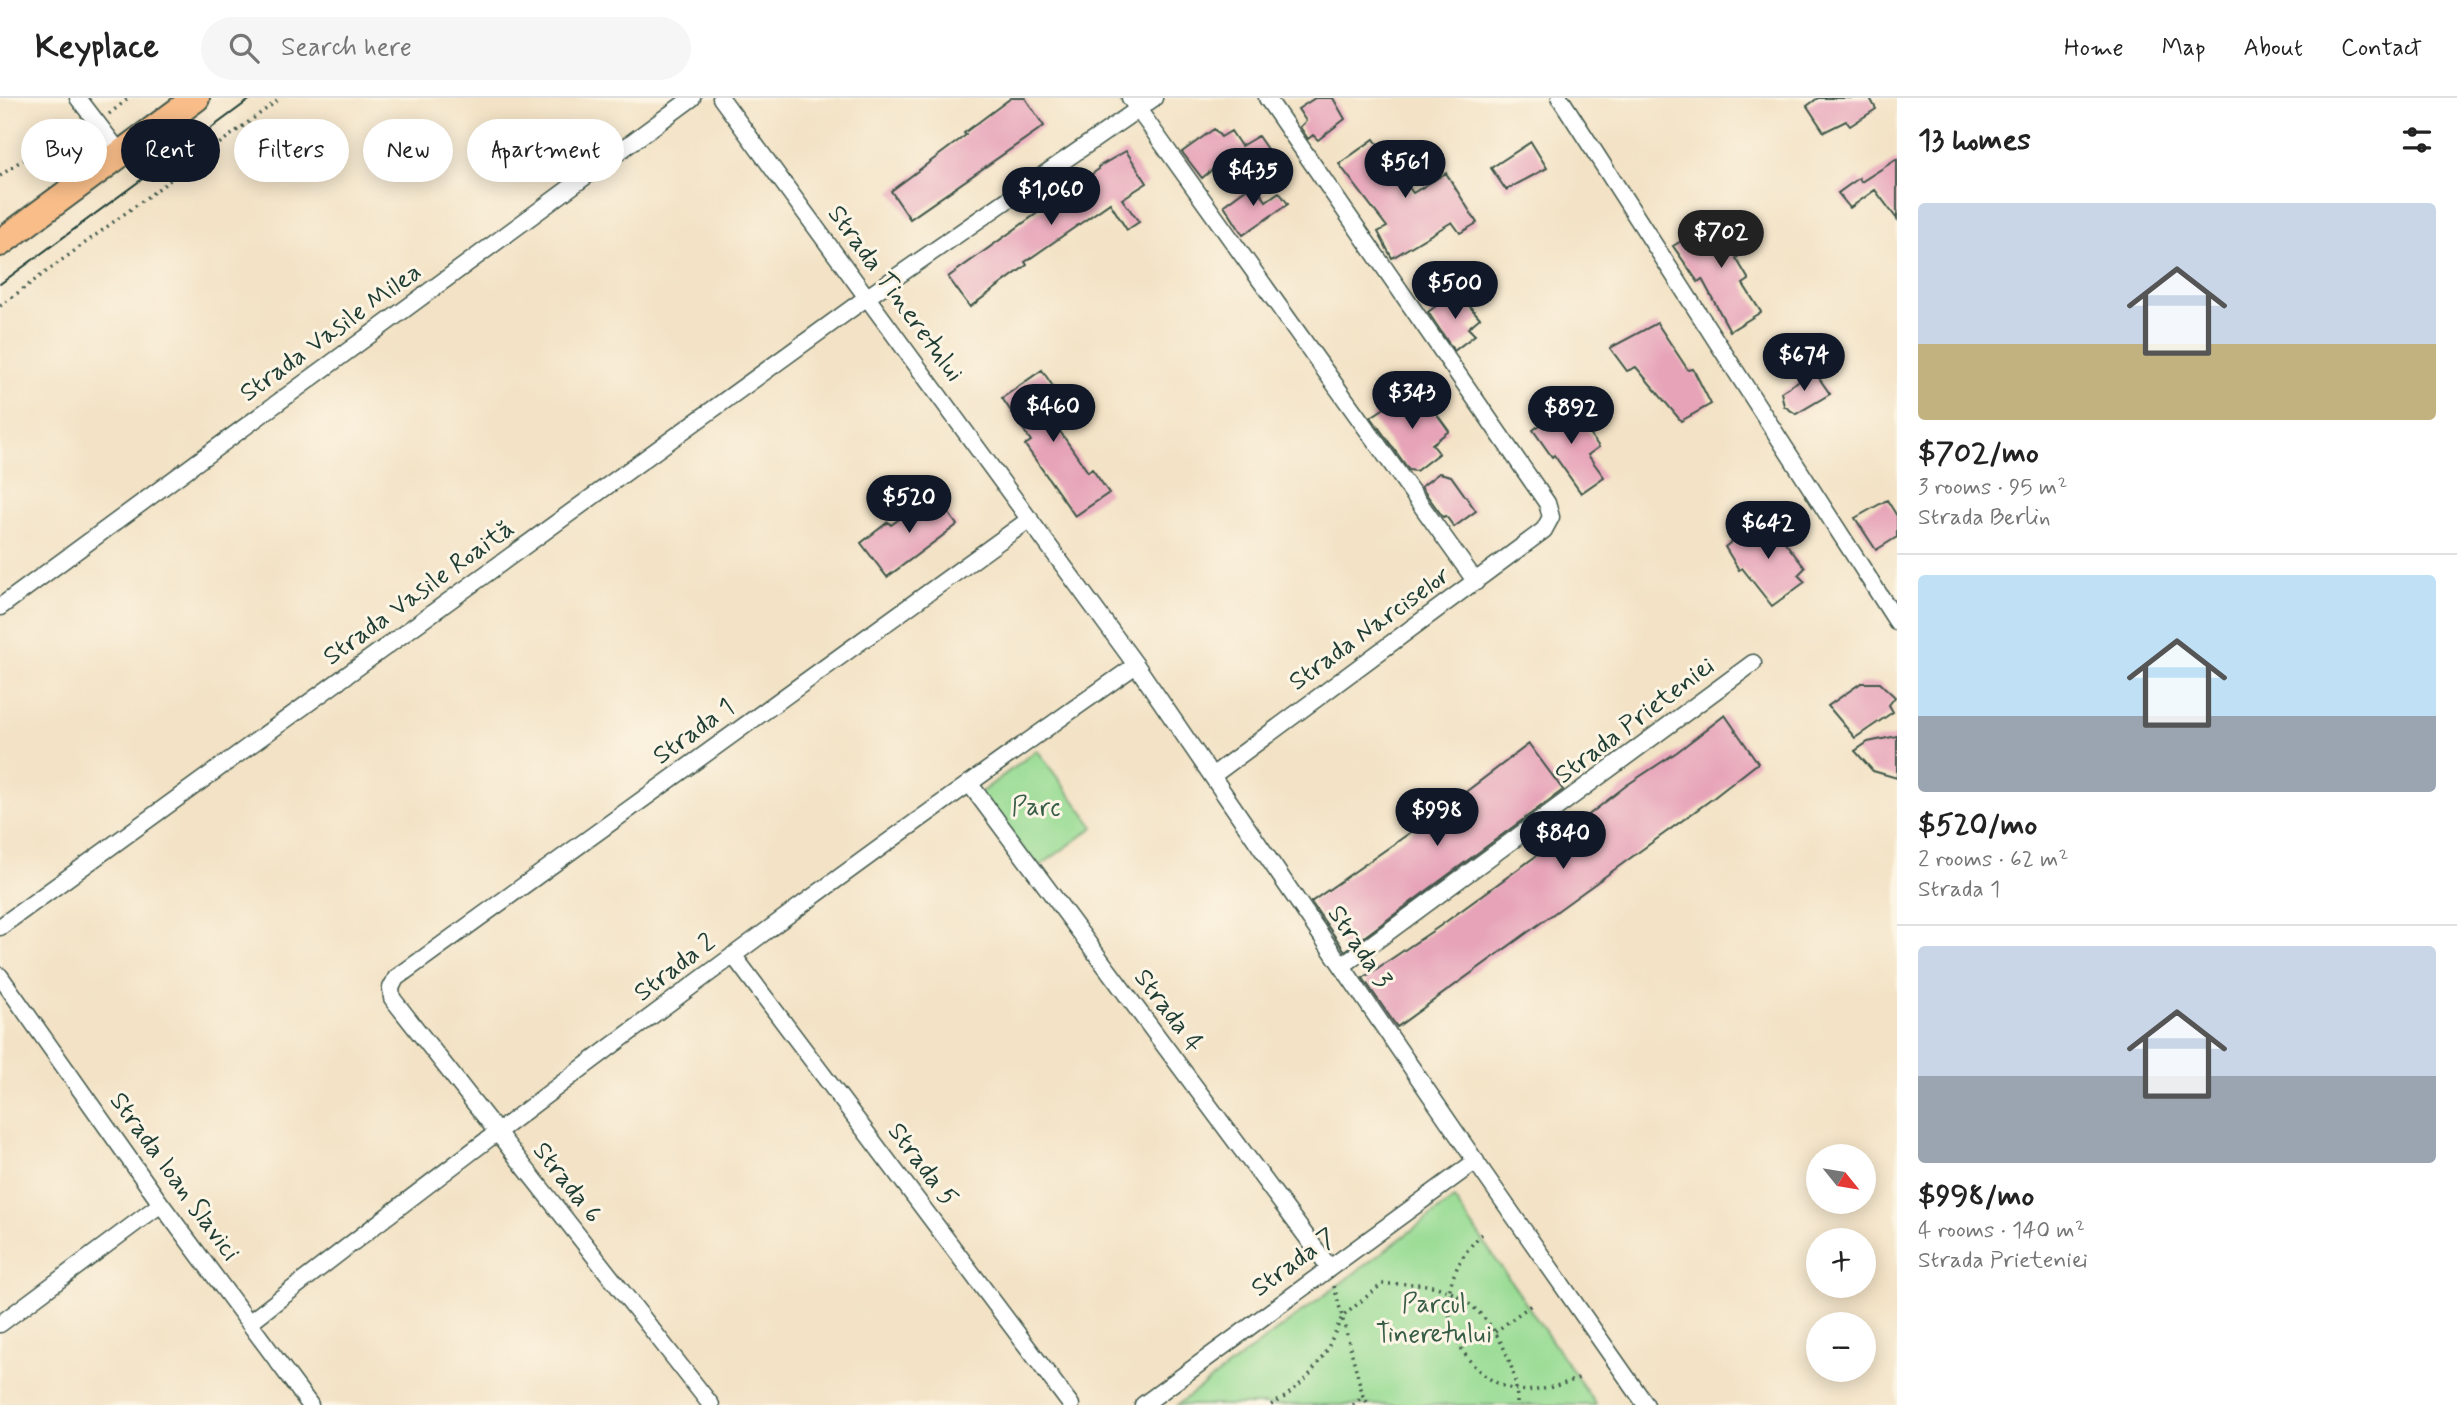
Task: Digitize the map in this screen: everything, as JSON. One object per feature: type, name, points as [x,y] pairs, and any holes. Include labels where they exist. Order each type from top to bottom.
[{"type":"main road","points":[[168,119],[196,98]]},
{"type":"main road","points":[[0,243],[121,154]]},
{"type":"street","points":[[78,98],[93,119]]},
{"type":"street","name":"Strada Vasile Milea","points":[[0,607],[692,98]]},
{"type":"street","name":"Strada Tineretului","points":[[721,98],[1030,519]]},
{"type":"street","name":"Strada Vasile Roaită","points":[[0,926],[1134,104],[1154,98]]},
{"type":"street","name":"Strada Narciselor","points":[[1212,776],[1476,582],[1544,530],[1551,517],[1547,503],[1267,98]]},
{"type":"street","points":[[1560,98],[1897,622]]},
{"type":"street","points":[[1134,104],[1476,582]]},
{"type":"street","points":[[107,136],[121,154]]},
{"type":"street","name":"Strada 3","points":[[1030,519],[1136,666],[1645,1405]]},
{"type":"street","name":"Strada 1","points":[[390,988],[396,978],[1030,519]]},
{"type":"street","name":"Strada Prieteniei","points":[[1342,966],[1753,663]]},
{"type":"street","name":"Strada 2","points":[[250,1322],[733,955],[969,783],[1136,666]]},
{"type":"street","name":"Strada 4","points":[[969,783],[1329,1267]]},
{"type":"street","name":"Strada 5","points":[[733,955],[1072,1405]]},
{"type":"street","name":"Strada Ioan Slavici","points":[[0,976],[161,1204],[310,1405]]},
{"type":"street","name":"Strada 6","points":[[390,988],[392,998],[712,1405]]},
{"type":"street","name":"Strada 7","points":[[1143,1405],[1476,1161]]},
{"type":"street","points":[[0,1324],[161,1204]]},
{"type":"path","points":[[103,119],[129,98]]},
{"type":"path","points":[[0,306],[281,98]]},
{"type":"path","points":[[0,176],[21,162]]},
{"type":"path","points":[[1482,1234],[1470,1245],[1449,1292],[1448,1310],[1455,1336],[1469,1360],[1481,1374],[1516,1390],[1529,1391],[1581,1377]]},
{"type":"path","points":[[1329,1267],[1363,1396],[1369,1405]]},
{"type":"path","points":[[1271,1405],[1307,1378],[1325,1354],[1342,1317],[1382,1284],[1427,1285],[1449,1292],[1471,1305],[1490,1324],[1510,1362],[1517,1405]]},
{"type":"path","points":[[1495,1332],[1531,1306]]},
{"type":"path","points":[[1353,1405],[1363,1396]]},
{"type":"green space","name":"Parc","points":[[1037,750],[1094,827],[1037,868],[980,793]]},
{"type":"green space","name":"Parcul Tineretului","points":[[1454,1199],[1596,1405],[1177,1405]]},
{"type":"building","points":[[1011,98],[1025,98],[1044,126],[910,219],[891,191]]},
{"type":"building","points":[[1315,98],[1333,98],[1345,119],[1318,140],[1313,135],[1308,139],[1300,127],[1306,121],[1298,109]]},
{"type":"building","points":[[1818,98],[1870,98],[1876,109],[1850,126],[1846,121],[1824,132],[1807,106]]},
{"type":"building","points":[[1214,129],[1221,137],[1231,131],[1241,146],[1258,136],[1269,152],[1240,169],[1228,157],[1202,178],[1182,152]]},
{"type":"building","points":[[1374,139],[1413,193],[1446,173],[1477,223],[1460,233],[1452,222],[1392,258],[1378,232],[1387,227],[1339,164]]},
{"type":"building","points":[[1531,142],[1547,168],[1506,190],[1491,168]]},
{"type":"building","points":[[1126,151],[1147,183],[1122,199],[1139,222],[1127,230],[1110,203],[1025,262],[1027,265],[970,307],[948,277],[1099,169],[1098,167]]},
{"type":"building","points":[[1897,159],[1897,219],[1875,190],[1850,208],[1838,193],[1859,178],[1861,182]]},
{"type":"building","points":[[1254,183],[1266,201],[1279,192],[1288,204],[1243,235],[1224,205]]},
{"type":"building","points":[[1712,223],[1718,231],[1728,226],[1737,238],[1751,231],[1758,244],[1736,258],[1749,280],[1743,284],[1761,312],[1730,331],[1702,279],[1698,282],[1673,246]]},
{"type":"building","points":[[1448,297],[1463,299],[1480,318],[1468,328],[1475,335],[1454,351],[1428,312]]},
{"type":"building","points":[[1657,323],[1688,370],[1693,369],[1711,404],[1681,421],[1636,367],[1627,371],[1610,348]]},
{"type":"building","points":[[1042,370],[1062,400],[1046,411],[1088,472],[1092,469],[1109,493],[1075,516],[1025,445],[1031,441],[1002,398]]},
{"type":"building","points":[[1814,371],[1830,394],[1796,414],[1784,406],[1781,392]]},
{"type":"building","points":[[1425,398],[1449,431],[1432,444],[1439,453],[1416,471],[1409,470],[1371,417],[1394,402],[1403,407]]},
{"type":"building","points":[[1573,401],[1585,418],[1581,421],[1599,447],[1588,455],[1604,477],[1581,493],[1533,430]]},
{"type":"building","points":[[1439,473],[1451,476],[1476,511],[1454,527],[1446,516],[1443,517],[1421,487]]},
{"type":"building","points":[[935,494],[957,525],[887,577],[861,543],[888,522],[891,525]]},
{"type":"building","points":[[1887,500],[1897,516],[1897,537],[1876,550],[1855,518]]},
{"type":"building","points":[[1780,521],[1789,538],[1784,541],[1805,568],[1798,575],[1805,582],[1772,606],[1742,568],[1739,570],[1725,547],[1746,530]]},
{"type":"building","points":[[1861,683],[1880,683],[1895,697],[1889,705],[1893,712],[1855,738],[1828,706]]},
{"type":"building","points":[[1725,715],[1758,763],[1397,1027],[1363,978],[1440,926]]},
{"type":"building","points":[[1897,736],[1897,778],[1873,771],[1855,751],[1868,742]]},
{"type":"building","points":[[1529,744],[1563,790],[1345,951],[1311,902],[1434,816]]},
{"type":"tram line","points":[[0,284],[252,98]]}]
